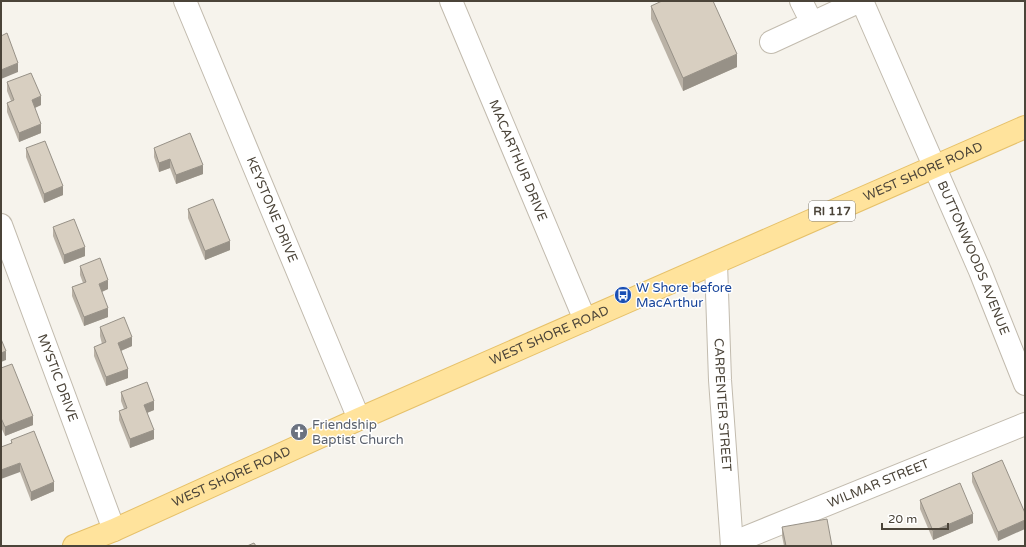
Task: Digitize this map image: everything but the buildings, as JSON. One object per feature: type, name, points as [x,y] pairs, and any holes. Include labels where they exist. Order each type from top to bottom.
[{"type":"main road","name":"WEST SHORE ROAD","points":[[83,544],[359,419],[935,168],[1025,127]]},
{"type":"street","name":"KEYSTONE DRIVE","points":[[185,1],[359,419]]},
{"type":"street","name":"MACARTHUR DRIVE","points":[[451,1],[585,320]]},
{"type":"street","points":[[801,1],[812,23]]},
{"type":"street","points":[[771,42],[861,1]]},
{"type":"street","name":"BUTTONWOODS AVENUE","points":[[861,1],[980,272],[1025,384]]},
{"type":"street","name":"MYSTIC DRIVE","points":[[1,225],[114,530]]},
{"type":"street","name":"CARPENTER STREET","points":[[716,263],[720,380],[732,544]]},
{"type":"street","name":"WILMAR STREET","points":[[732,544],[1025,424]]},
{"type":"place","name":"W Shore before MacArthur","points":[[623,295]]},
{"type":"place","name":"Friendship Baptist Church","points":[[299,432]]}]
